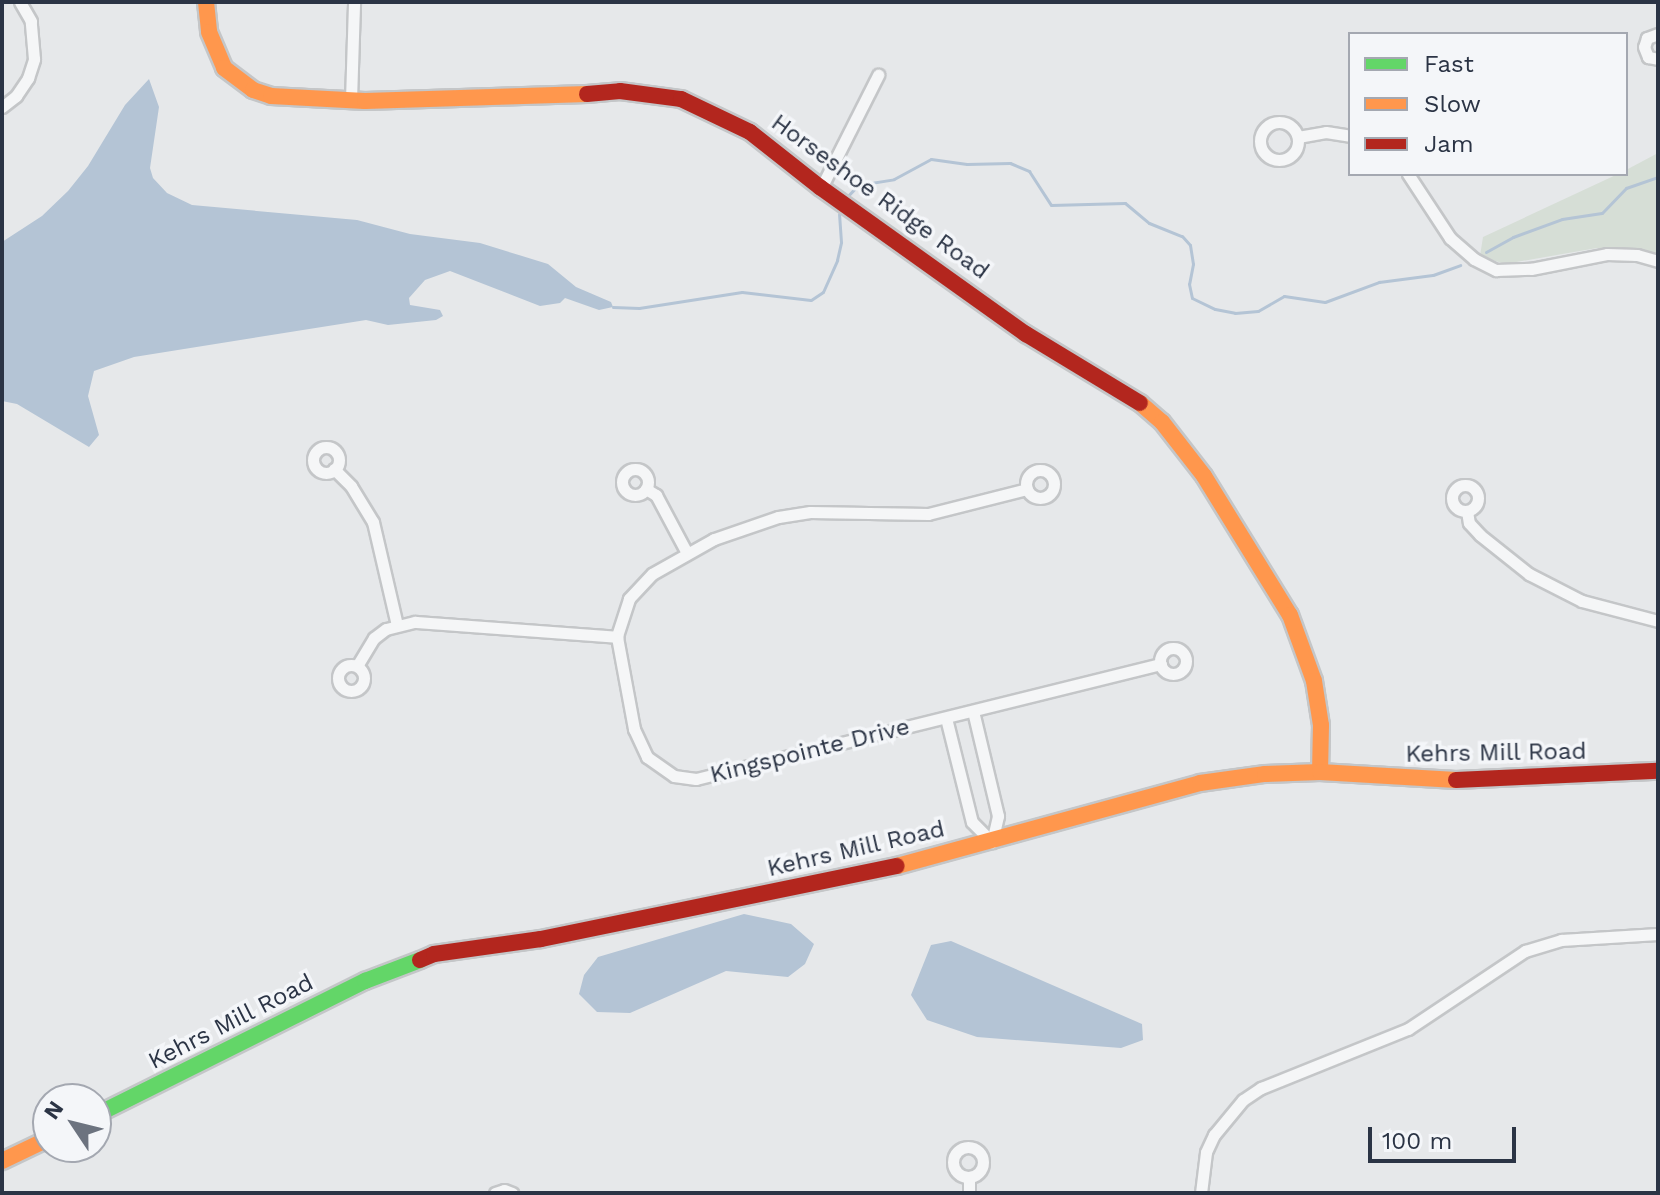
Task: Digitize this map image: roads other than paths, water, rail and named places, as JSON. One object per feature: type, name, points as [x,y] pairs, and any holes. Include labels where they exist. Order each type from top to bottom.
[{"type":"main road","name":"Horseshoe Ridge Road","points":[[206,2],[209,32],[224,68],[253,90],[271,96],[351,100],[576,95],[620,91],[681,99],[710,110],[750,132],[821,188],[1026,334],[1140,403],[1162,422],[1204,476],[1290,615],[1314,681],[1321,725],[1320,772]]},
{"type":"main road","name":"Kehrs Mill Road","points":[[112,1107],[365,981],[434,954],[541,939],[708,907],[992,842],[1200,783],[1265,774],[1320,772],[1469,780],[1658,771]]},
{"type":"main road","points":[[2,1161],[32,1147]]},
{"type":"street","points":[[2,107],[28,78],[34,59],[31,21],[20,2]]},
{"type":"street","points":[[351,100],[354,2]]},
{"type":"street","points":[[1658,34],[1647,38],[1644,45],[1648,57],[1658,59]]},
{"type":"street","points":[[821,188],[878,75]]},
{"type":"street","points":[[1298,137],[1326,132],[1348,136]]},
{"type":"street","points":[[1409,176],[1450,238],[1474,259],[1496,270],[1531,269],[1607,254],[1637,255],[1658,261]]},
{"type":"street","points":[[334,469],[351,486],[373,522],[397,625]]},
{"type":"street","points":[[646,489],[656,495],[687,553]]},
{"type":"street","name":"Kingspointe Drive","points":[[1027,489],[928,514],[810,512],[778,517],[714,539],[640,583],[629,599],[617,637],[637,740],[647,757],[674,776],[696,779],[1161,664]]},
{"type":"street","points":[[1467,511],[1469,523],[1480,535],[1529,574],[1582,601],[1658,621]]},
{"type":"street","points":[[357,666],[374,638],[397,625],[415,622],[617,637]]},
{"type":"street","points":[[973,711],[998,816],[992,842]]},
{"type":"street","points":[[946,718],[972,822],[992,842]]},
{"type":"street","points":[[1201,1193],[1202,1173],[1214,1135],[1243,1100],[1261,1088],[1408,1029],[1525,951],[1561,940],[1658,934]]},
{"type":"street","points":[[969,1177],[969,1193]]},
{"type":"street","points":[[495,1193],[512,1193]]},
{"type":"water","points":[[149,79],[159,107],[150,168],[153,178],[167,193],[192,205],[357,220],[410,234],[480,243],[548,264],[576,287],[611,302],[613,307],[599,310],[565,298],[560,303],[540,306],[450,271],[425,280],[409,298],[410,305],[440,310],[443,316],[436,320],[388,325],[366,320],[134,357],[94,371],[88,396],[99,435],[89,447],[17,404],[2,401],[2,242],[42,216],[68,191],[88,166],[125,105]]},
{"type":"water","points":[[744,914],[791,924],[814,944],[805,964],[788,977],[726,971],[630,1013],[597,1012],[579,994],[584,975],[598,957]]},
{"type":"water","points":[[951,941],[1142,1024],[1143,1040],[1121,1048],[977,1037],[927,1020],[911,995],[931,945]]},
{"type":"waterway","points":[[845,199],[858,185],[894,179],[931,159],[967,164],[1010,163],[1029,171],[1051,205],[1125,203],[1149,223],[1182,236],[1190,245],[1193,264],[1189,284],[1192,298],[1215,309],[1235,313],[1258,311],[1284,296],[1325,302],[1379,282],[1433,275],[1460,265]]},
{"type":"waterway","points":[[1486,252],[1513,237],[1562,219],[1602,213],[1626,188],[1658,177]]},
{"type":"waterway","points":[[613,307],[639,308],[742,292],[811,300],[823,292],[837,260],[841,242],[839,214]]}]
